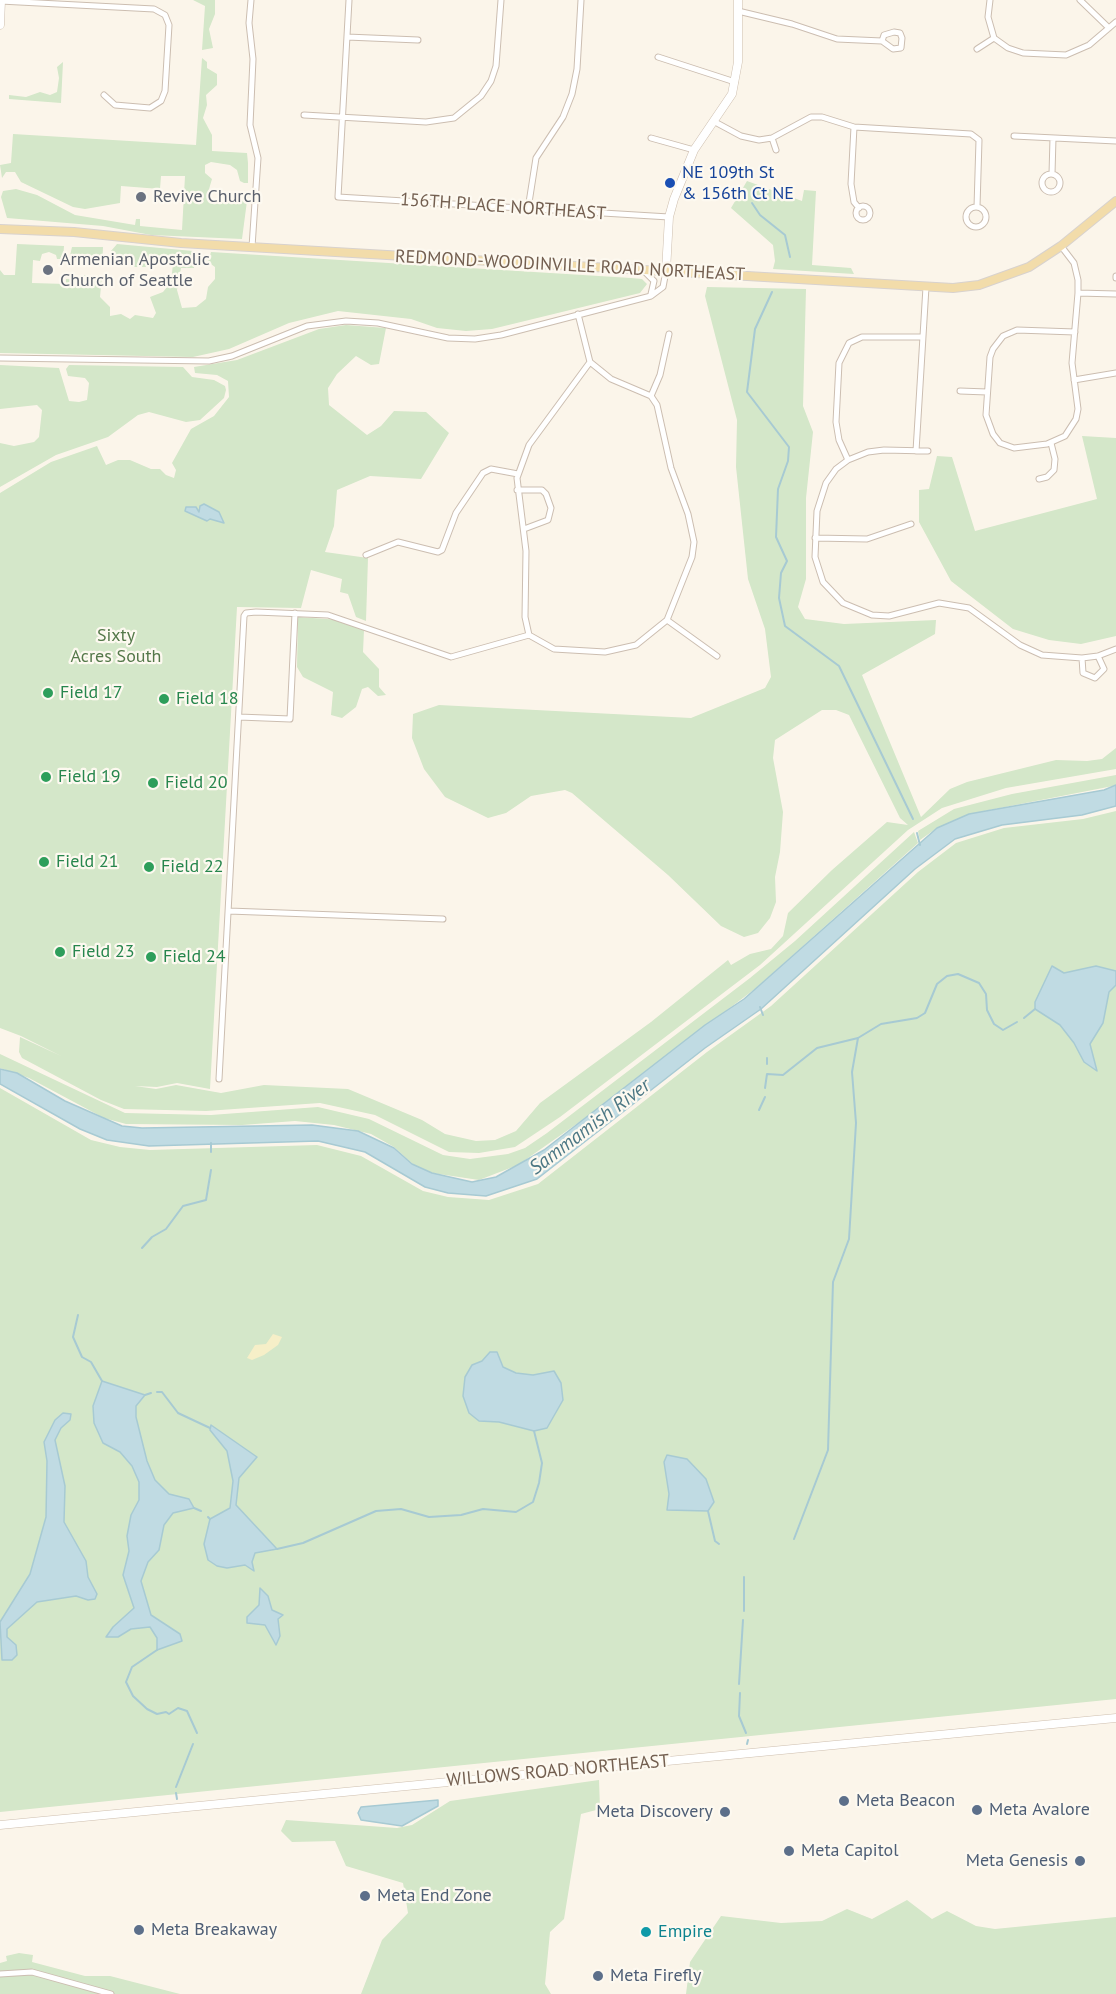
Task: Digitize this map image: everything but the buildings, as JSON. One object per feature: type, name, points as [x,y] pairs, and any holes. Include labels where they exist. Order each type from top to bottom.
[{"type":"main road","points":[[666,271],[669,217],[674,199],[694,150],[716,122],[728,102],[735,82],[738,62],[738,0]]},
{"type":"main road","points":[[0,25],[1,1]]},
{"type":"main road","name":"REDMOND-WOODINVILLE ROAD NORTHEAST","points":[[0,229],[252,247],[642,270],[926,286],[979,285],[1004,278],[1029,267],[1061,246],[1116,201]]},
{"type":"main road","name":"WILLOWS ROAD NORTHEAST","points":[[0,1825],[1116,1718]]},
{"type":"street","points":[[251,0],[249,23],[253,59],[250,125],[258,159],[252,247]]},
{"type":"street","points":[[343,118],[349,0]]},
{"type":"street","points":[[304,115],[439,121],[454,118],[481,96],[496,66],[501,0]]},
{"type":"street","points":[[528,209],[536,158],[563,117],[572,94],[578,69],[580,0]]},
{"type":"street","points":[[990,0],[988,17],[994,38],[1008,48],[1023,53],[1066,55],[1089,45],[1116,21]]},
{"type":"street","points":[[1080,0],[1109,28]]},
{"type":"street","points":[[1,1],[65,2],[154,9],[165,15],[169,25],[165,81],[159,103],[150,108],[115,105],[104,95]]},
{"type":"street","points":[[738,11],[792,24],[837,39],[882,41]]},
{"type":"street","points":[[348,37],[418,40]]},
{"type":"street","points":[[977,49],[994,38]]},
{"type":"street","points":[[658,57],[735,82]]},
{"type":"street","points":[[716,122],[741,136],[759,140],[772,138],[811,117],[822,117],[854,127],[974,135],[979,140],[980,150],[976,207]]},
{"type":"street","name":"156TH PLACE NORTHEAST","points":[[343,118],[338,196],[669,217]]},
{"type":"street","points":[[854,127],[850,184],[854,202],[859,208]]},
{"type":"street","points":[[1014,136],[1116,141]]},
{"type":"street","points":[[651,138],[694,150]]},
{"type":"street","points":[[772,138],[776,150]]},
{"type":"street","points":[[1052,174],[1053,138]]},
{"type":"street","points":[[1061,246],[1074,263],[1078,292],[1074,380],[1078,409],[1071,429],[1052,443],[1025,448],[1000,443],[988,423],[987,392],[990,357],[999,339],[1017,330],[1075,332]]},
{"type":"street","points":[[642,270],[654,281],[651,296]]},
{"type":"street","points":[[0,358],[209,361],[232,356],[307,326],[324,323],[378,322],[448,338],[475,339],[501,335],[651,296],[663,287],[666,271]]},
{"type":"street","points":[[916,451],[921,336],[926,286]]},
{"type":"street","points":[[1078,292],[1116,294]]},
{"type":"street","points":[[579,314],[590,362],[610,379],[651,396],[657,405],[671,468],[688,514],[694,542],[692,557],[668,620],[636,645],[605,652],[554,650],[529,635],[525,617],[524,529],[517,490],[518,474],[529,445],[590,362]]},
{"type":"street","points":[[651,396],[660,375],[669,334]]},
{"type":"street","points":[[848,460],[839,440],[836,422],[839,363],[849,343],[862,337],[921,336]]},
{"type":"street","points":[[1074,380],[1116,373]]},
{"type":"street","points":[[960,391],[987,392]]},
{"type":"street","points":[[1039,479],[1047,477],[1054,470],[1055,459],[1052,443]]},
{"type":"street","points":[[928,451],[868,452],[848,460],[836,469],[820,496],[815,538],[817,568],[823,582],[833,595],[851,608],[882,616],[939,603],[958,604],[969,608],[1031,650],[1049,656],[1082,658],[1098,656],[1116,649]]},
{"type":"street","points":[[366,555],[398,542],[438,552],[442,550],[456,513],[483,473],[491,469],[518,474]]},
{"type":"street","points":[[517,490],[542,490],[551,508],[548,520],[524,529]]},
{"type":"street","points":[[815,538],[867,539],[911,525]]},
{"type":"street","points":[[219,1079],[243,621],[246,613],[295,613],[339,617],[444,656],[457,656],[529,635]]},
{"type":"street","points":[[239,717],[290,719],[295,613]]},
{"type":"street","points":[[668,620],[717,656]]},
{"type":"street","points":[[1082,658],[1083,673],[1095,678],[1104,669],[1098,656]]},
{"type":"street","points":[[229,910],[443,919]]},
{"type":"street","points":[[0,1974],[32,1972],[111,1994]]},
{"type":"green space","points":[[193,0],[215,0],[215,14],[209,29],[213,48],[202,50],[205,6]]},
{"type":"green space","points":[[202,58],[207,62],[207,68],[217,74],[217,85],[206,95],[207,105],[203,118],[212,135],[212,151],[247,153],[248,163],[248,183],[240,181],[237,170],[230,165],[211,162],[205,165],[205,173],[212,179],[207,196],[220,203],[227,200],[247,201],[242,239],[151,235],[103,226],[7,218],[1,197],[3,191],[16,189],[37,195],[75,215],[135,225],[136,219],[140,219],[140,226],[182,230],[185,176],[161,176],[160,189],[121,186],[120,203],[85,209],[73,207],[21,182],[15,172],[6,172],[2,178],[0,165],[11,163],[13,134],[196,145]]},
{"type":"green space","points":[[63,62],[61,103],[9,99],[9,95],[26,97],[40,92],[50,95],[57,92],[59,78],[57,67]]},
{"type":"green space","points":[[747,181],[802,201],[804,190],[816,191],[812,265],[851,268],[854,274],[773,269],[775,261],[773,245],[731,208]]},
{"type":"green space","points":[[17,244],[64,246],[63,259],[57,259],[56,255],[49,252],[42,254],[40,261],[33,260],[32,283],[66,284],[66,279],[84,280],[84,275],[88,275],[89,280],[98,281],[98,275],[102,275],[100,297],[110,307],[110,316],[121,314],[130,319],[135,315],[153,318],[156,313],[150,297],[163,292],[171,282],[173,264],[169,257],[161,256],[147,267],[135,267],[114,257],[111,251],[117,244],[193,251],[190,260],[194,263],[194,268],[181,268],[177,290],[182,308],[196,307],[206,299],[208,287],[215,279],[215,267],[208,262],[211,252],[631,278],[642,279],[647,284],[640,293],[492,329],[466,331],[437,328],[411,319],[338,311],[289,323],[229,349],[193,357],[0,353],[0,270],[4,275],[15,275]]},
{"type":"green space","points":[[72,247],[103,247],[102,267],[98,266],[98,261],[69,260]]},
{"type":"green space","name":"Sixty Acres South","points":[[707,287],[806,289],[803,406],[813,432],[806,498],[806,579],[798,607],[805,619],[844,624],[936,620],[935,634],[862,675],[921,817],[950,789],[967,782],[1056,760],[1102,759],[1116,748],[1116,769],[1006,788],[942,808],[908,830],[760,965],[560,1117],[515,1147],[479,1153],[449,1152],[375,1115],[320,1103],[206,1111],[124,1109],[101,1100],[22,1058],[19,1052],[20,1037],[61,1056],[21,1036],[0,1028],[0,493],[51,462],[97,446],[106,465],[118,460],[130,460],[151,469],[160,469],[166,475],[174,478],[176,470],[172,463],[191,429],[214,416],[229,397],[228,381],[217,375],[195,373],[194,367],[237,360],[319,329],[346,325],[386,328],[379,364],[371,365],[356,356],[337,374],[328,388],[329,405],[367,435],[381,426],[394,411],[426,412],[449,433],[421,479],[370,476],[337,490],[334,526],[325,552],[368,558],[366,621],[356,617],[348,594],[340,592],[342,579],[311,570],[301,608],[237,607],[210,1089],[177,1083],[157,1087],[135,1086],[156,1089],[176,1085],[221,1093],[264,1085],[348,1089],[422,1120],[445,1134],[476,1141],[495,1140],[516,1131],[540,1103],[651,1022],[728,960],[731,965],[750,954],[771,949],[783,936],[788,913],[832,870],[887,822],[908,825],[900,818],[849,715],[836,710],[822,710],[775,740],[773,758],[783,812],[780,852],[775,877],[776,902],[770,918],[758,933],[744,937],[721,926],[668,875],[572,793],[565,790],[531,796],[506,813],[488,818],[445,797],[424,769],[412,738],[413,714],[439,705],[691,718],[765,688],[771,677],[765,629],[748,579],[736,467],[737,420],[705,296]]},
{"type":"green space","points":[[0,365],[59,368],[69,401],[87,400],[89,383],[85,378],[68,376],[66,369],[69,365],[183,367],[192,377],[214,380],[225,386],[226,390],[224,398],[200,420],[186,422],[149,412],[138,415],[108,437],[56,455],[0,487],[0,443],[14,446],[34,442],[39,437],[42,410],[37,405],[0,409]]},
{"type":"green space","points":[[1082,436],[1116,438],[1116,636],[1081,644],[1049,640],[1013,629],[951,581],[919,522],[919,490],[929,489],[937,456],[952,457],[975,531],[1097,499]]},
{"type":"green space","points":[[298,617],[341,620],[364,630],[363,652],[379,669],[379,687],[386,695],[378,696],[368,687],[362,689],[356,707],[342,718],[331,715],[333,692],[303,677],[297,667]]},
{"type":"green space","points":[[1116,775],[1116,785],[1113,786],[969,814],[937,828],[920,840],[918,831],[954,809],[1012,794]]},
{"type":"green space","points":[[1116,811],[1116,1699],[0,1812],[0,1088],[91,1140],[120,1147],[150,1150],[317,1145],[361,1156],[423,1191],[448,1197],[489,1200],[538,1184],[707,1052],[771,1006],[918,872],[956,843],[1004,828],[1083,819]]},
{"type":"green space","points":[[914,832],[918,843],[756,988],[588,1116],[518,1165],[479,1180],[432,1173],[415,1166],[394,1147],[371,1134],[334,1125],[295,1121],[242,1125],[126,1124],[104,1118],[29,1078],[0,1068],[0,1054],[125,1113],[211,1115],[318,1107],[369,1119],[443,1155],[470,1159],[508,1154],[525,1148],[547,1133],[750,978],[795,941]]},
{"type":"green space","points":[[599,1780],[600,1809],[581,1814],[564,1919],[550,1932],[545,1984],[551,1994],[361,1994],[382,1940],[408,1913],[403,1883],[346,1866],[335,1841],[292,1842],[281,1831],[286,1820],[397,1828],[412,1825],[450,1801]]},
{"type":"green space","points":[[907,1900],[932,1919],[947,1911],[976,1926],[995,1929],[1116,1917],[1116,1994],[686,1994],[690,1962],[721,1916],[781,1923],[822,1921],[847,1909],[872,1919]]},
{"type":"green space","points":[[19,1953],[33,1955],[32,1962],[85,1976],[110,1976],[180,1994],[0,1994],[0,1963],[7,1961],[6,1956]]},
{"type":"sand","points":[[273,1334],[282,1337],[278,1345],[264,1355],[252,1360],[247,1358],[255,1345],[266,1344]]},
{"type":"water","points":[[204,504],[219,512],[224,523],[210,519],[207,521],[185,511],[186,507],[196,507],[199,512],[200,506]]},
{"type":"water","name":"Sammamish River","points":[[1116,785],[1116,806],[1082,815],[1002,825],[955,839],[915,869],[761,1009],[705,1048],[537,1179],[486,1196],[448,1193],[425,1187],[365,1152],[318,1141],[149,1146],[107,1140],[80,1129],[0,1084],[0,1069],[17,1073],[65,1101],[122,1126],[142,1128],[312,1125],[358,1131],[394,1148],[412,1164],[432,1173],[472,1182],[496,1177],[544,1150],[705,1025],[744,999],[937,828],[969,814],[1104,790]]},
{"type":"water","points":[[1052,966],[1064,973],[1096,966],[1116,971],[1116,985],[1109,992],[1103,1023],[1090,1044],[1097,1071],[1084,1062],[1074,1043],[1060,1025],[1035,1009],[1035,1002]]},
{"type":"water","points":[[490,1352],[497,1352],[503,1367],[516,1373],[533,1375],[554,1371],[561,1383],[563,1400],[547,1428],[534,1431],[499,1422],[479,1421],[469,1413],[463,1396],[465,1377],[472,1365],[482,1361]]},
{"type":"water","points":[[102,1381],[145,1395],[136,1406],[136,1417],[147,1461],[155,1480],[169,1494],[189,1499],[194,1508],[173,1513],[164,1525],[159,1550],[148,1562],[141,1581],[151,1615],[180,1634],[182,1641],[157,1650],[157,1638],[150,1627],[131,1629],[118,1637],[106,1637],[113,1627],[134,1608],[123,1575],[129,1551],[127,1536],[131,1515],[139,1500],[139,1482],[132,1466],[120,1452],[103,1443],[94,1423],[93,1406]]},
{"type":"water","points":[[63,1413],[71,1414],[70,1420],[61,1428],[55,1440],[65,1486],[64,1522],[86,1561],[88,1577],[97,1594],[95,1599],[88,1600],[76,1596],[37,1602],[7,1629],[7,1637],[16,1645],[17,1655],[12,1660],[2,1660],[0,1622],[30,1574],[46,1517],[47,1461],[44,1442],[55,1420]]},
{"type":"water","points":[[211,1425],[257,1457],[239,1478],[236,1505],[277,1549],[255,1553],[252,1562],[254,1571],[245,1565],[227,1568],[217,1566],[208,1560],[204,1544],[210,1519],[230,1508],[233,1481],[227,1451],[210,1430]]},
{"type":"water","points":[[667,1455],[687,1459],[706,1479],[714,1502],[708,1511],[667,1510],[669,1494],[664,1462]]},
{"type":"water","points":[[260,1588],[268,1596],[272,1610],[283,1615],[278,1619],[280,1636],[276,1645],[265,1625],[247,1623],[247,1617],[259,1605]]},
{"type":"water","points":[[438,1800],[438,1806],[402,1826],[361,1820],[358,1813],[361,1807]]},
{"type":"waterway","points":[[752,203],[760,215],[785,235],[790,257]]},
{"type":"waterway","points":[[772,292],[755,329],[747,392],[789,447],[788,461],[778,489],[776,537],[787,561],[781,573],[779,598],[785,626],[839,666],[913,819]]},
{"type":"waterway","points":[[917,833],[920,845]]},
{"type":"waterway","points":[[765,1088],[767,1074],[783,1075],[817,1048],[858,1038],[881,1024],[917,1018],[925,1013],[937,984],[947,976],[958,974],[979,983],[986,994],[987,1010],[994,1024],[1003,1030],[1017,1022]]},
{"type":"waterway","points":[[760,1007],[763,1015]]},
{"type":"waterway","points":[[1024,1018],[1035,1009]]},
{"type":"waterway","points":[[794,1539],[828,1450],[833,1282],[849,1239],[856,1123],[852,1072],[858,1038]]},
{"type":"waterway","points":[[767,1058],[767,1064]]},
{"type":"waterway","points":[[759,1110],[765,1097]]},
{"type":"waterway","points":[[211,1143],[211,1152]]},
{"type":"waterway","points":[[142,1248],[152,1237],[166,1229],[183,1206],[206,1200],[211,1170]]},
{"type":"waterway","points":[[78,1315],[73,1337],[82,1357],[91,1362],[102,1381]]},
{"type":"waterway","points":[[157,1392],[162,1392],[178,1413],[210,1428]]},
{"type":"waterway","points":[[145,1395],[151,1393]]},
{"type":"waterway","points":[[277,1549],[303,1543],[376,1511],[401,1509],[429,1517],[461,1515],[483,1509],[516,1512],[533,1502],[539,1483],[542,1463],[534,1431]]},
{"type":"waterway","points":[[194,1508],[201,1511]]},
{"type":"waterway","points":[[708,1511],[715,1541],[719,1544]]},
{"type":"waterway","points":[[744,1577],[744,1611]]},
{"type":"waterway","points":[[739,1684],[743,1620]]},
{"type":"waterway","points":[[157,1650],[132,1667],[126,1682],[133,1696],[147,1709],[157,1714],[166,1712],[169,1714],[178,1708],[187,1711],[197,1733]]},
{"type":"waterway","points":[[740,1693],[739,1716],[746,1733]]},
{"type":"waterway","points":[[747,1744],[748,1740]]},
{"type":"waterway","points":[[176,1787],[193,1744]]},
{"type":"waterway","points":[[176,1793],[177,1799]]},
{"type":"place","name":"NE 109th St & 156th Ct NE","points":[[670,183]]},
{"type":"place","name":"Revive Church","points":[[141,197]]},
{"type":"place","name":"Armenian Apostolic Church of Seattle","points":[[48,270]]},
{"type":"place","name":"Field 17","points":[[48,693]]},
{"type":"place","name":"Field 18","points":[[164,699]]},
{"type":"place","name":"Field 19","points":[[46,777]]},
{"type":"place","name":"Field 20","points":[[153,783]]},
{"type":"place","name":"Field 21","points":[[44,862]]},
{"type":"place","name":"Field 22","points":[[149,867]]},
{"type":"place","name":"Field 23","points":[[60,952]]},
{"type":"place","name":"Field 24","points":[[151,957]]},
{"type":"place","name":"Meta Beacon","points":[[844,1801]]},
{"type":"place","name":"Meta Avalore","points":[[977,1810]]},
{"type":"place","name":"Meta Discovery","points":[[725,1812]]},
{"type":"place","name":"Meta Capitol","points":[[789,1851]]},
{"type":"place","name":"Meta Genesis","points":[[1080,1861]]},
{"type":"place","name":"Meta End Zone","points":[[365,1896]]},
{"type":"place","name":"Meta Breakaway","points":[[139,1930]]},
{"type":"place","name":"Empire","points":[[646,1932]]},
{"type":"place","name":"Meta Firefly","points":[[598,1976]]}]
